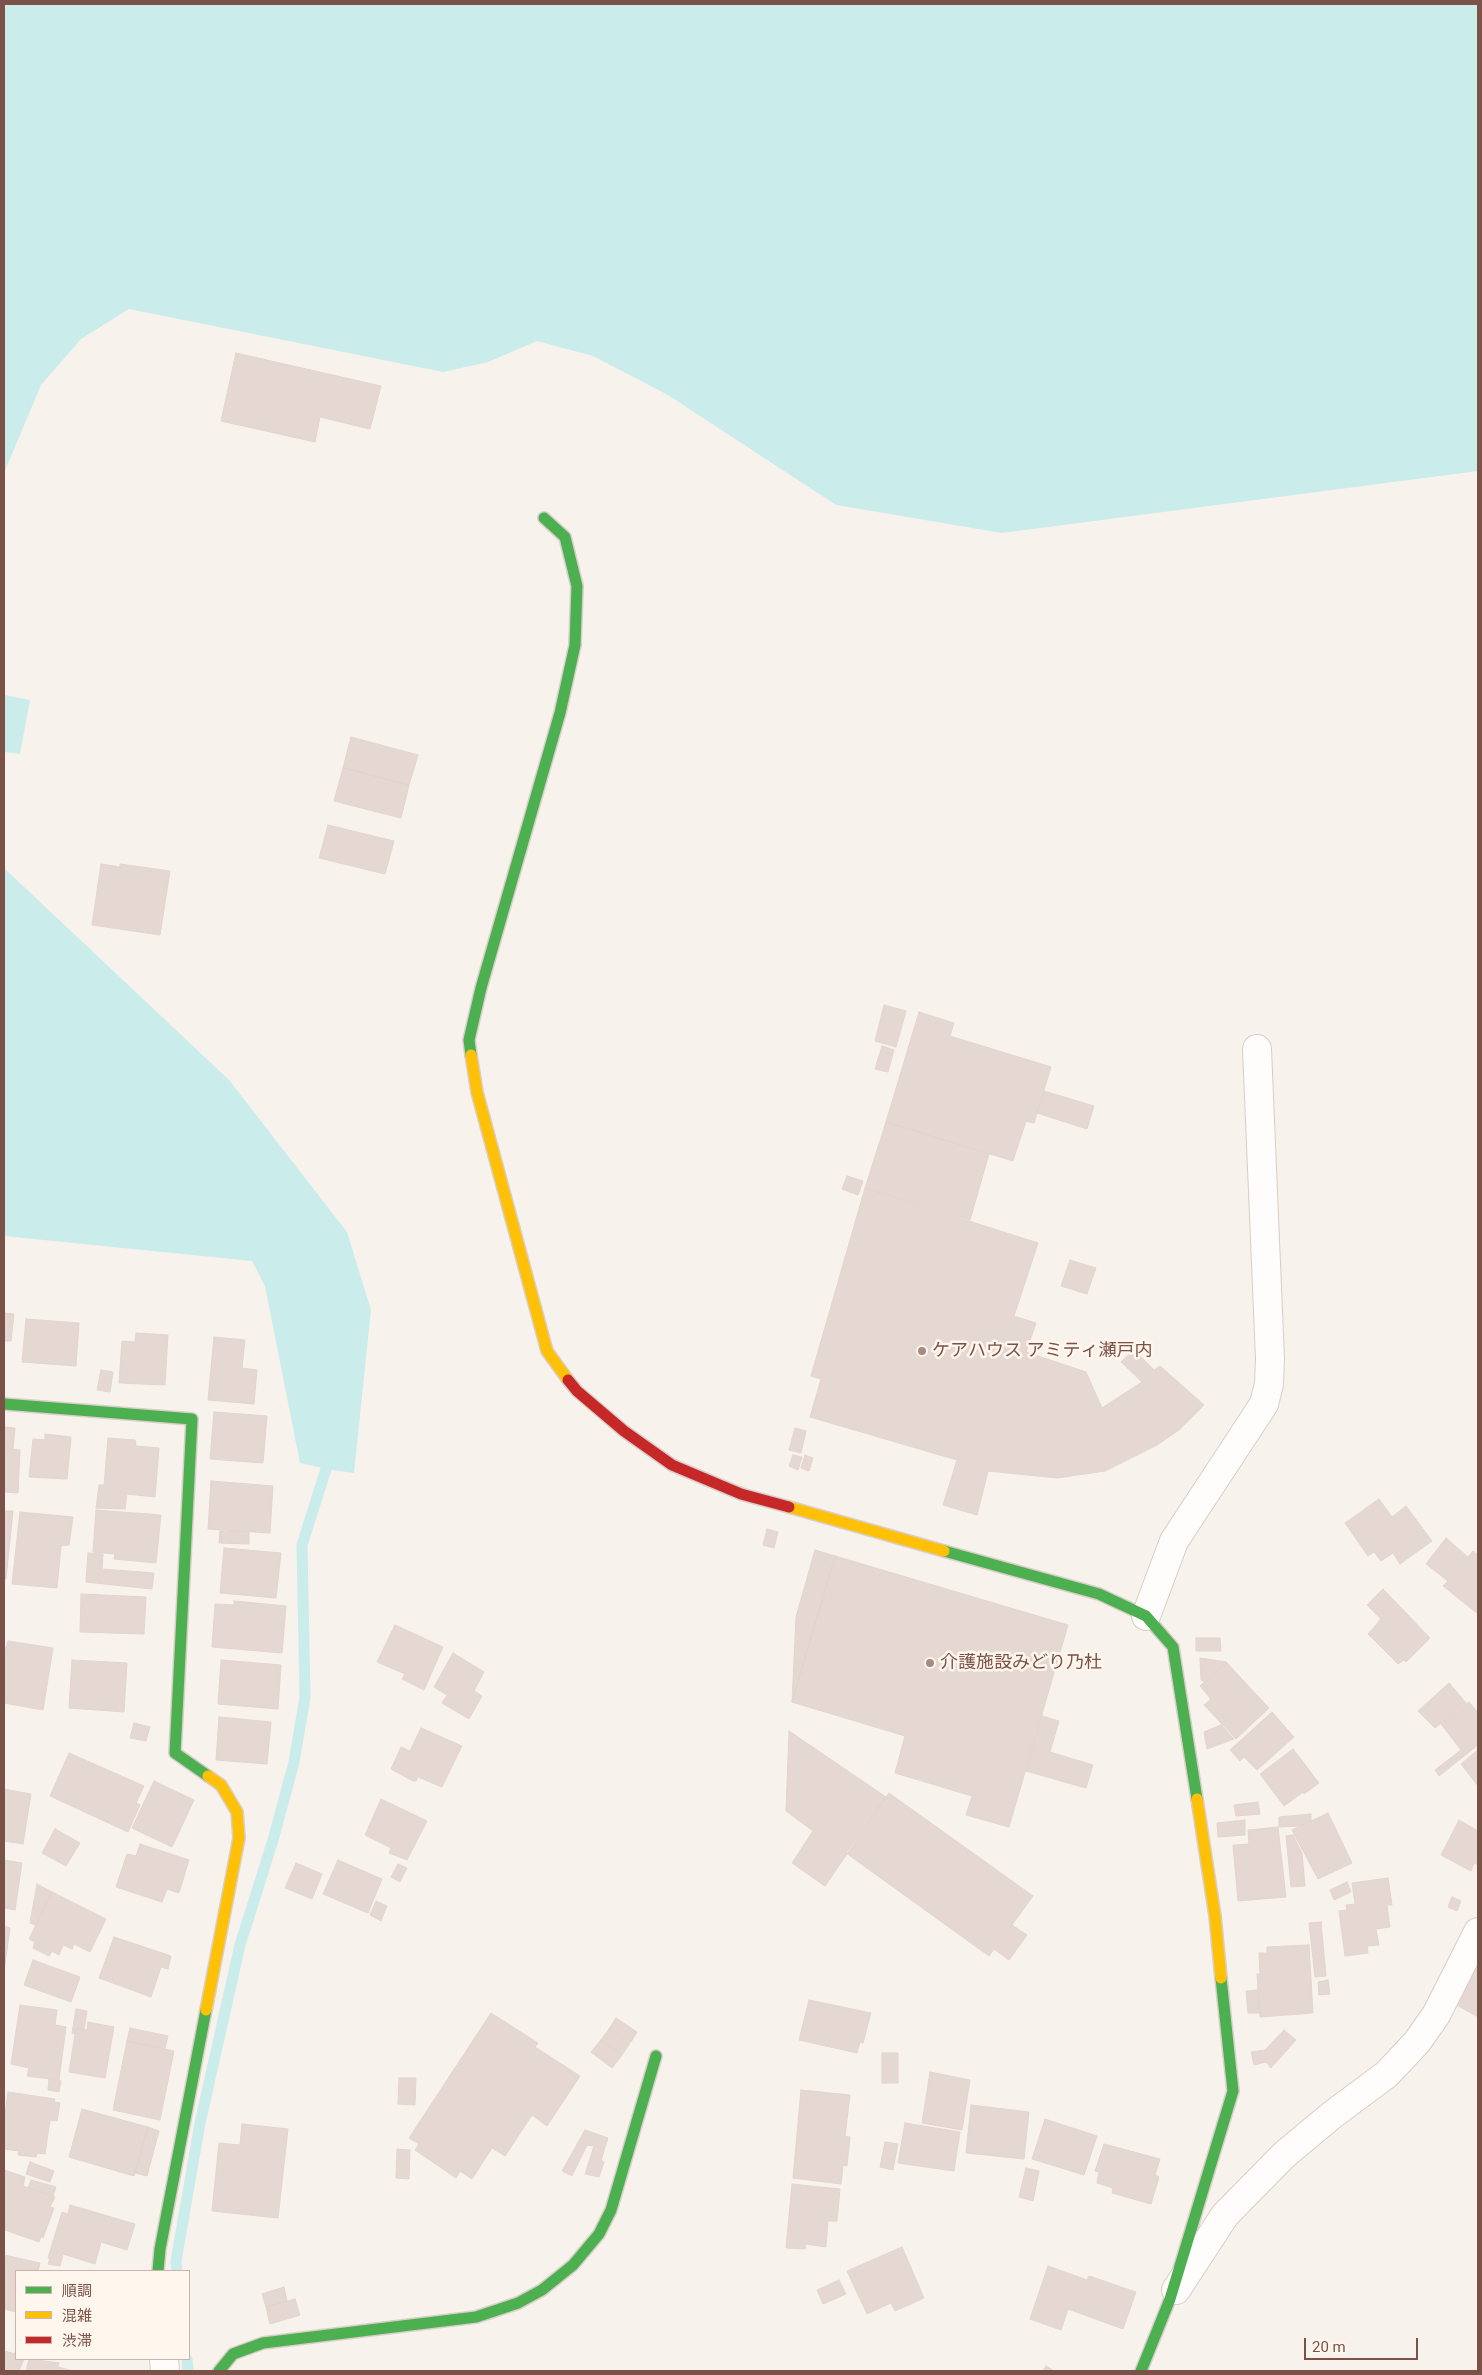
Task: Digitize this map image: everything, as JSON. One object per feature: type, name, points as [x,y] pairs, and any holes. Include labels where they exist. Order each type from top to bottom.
[{"type":"street","points":[[544,518],[565,537],[577,586],[575,645],[560,713],[484,978],[469,1040],[477,1092],[547,1351],[577,1391],[624,1432],[672,1465],[741,1494],[1099,1594],[1146,1616],[1173,1648],[1215,1916],[1233,2091],[1170,2299],[1140,2371]]},
{"type":"street","points":[[1146,1616],[1174,1541],[1264,1404],[1269,1384],[1270,1359],[1257,1049]]},
{"type":"street","points":[[4,1404],[192,1419],[175,1753],[221,1785],[237,1812],[239,1838],[160,2249],[158,2270]]},
{"type":"street","points":[[1170,2299],[1225,2216],[1284,2155],[1332,2115],[1387,2074],[1417,2042],[1436,2015],[1478,1932]]},
{"type":"street","points":[[220,2371],[233,2354],[264,2343],[476,2317],[518,2303],[542,2290],[573,2265],[599,2234],[611,2210],[656,2056]]},
{"type":"water","points":[[4,4],[1478,4],[1478,471],[1002,533],[836,505],[668,395],[593,356],[537,341],[488,362],[443,372],[129,309],[81,339],[41,385],[4,473]]},
{"type":"water","points":[[4,695],[30,700],[20,754],[4,752]]},
{"type":"water","points":[[4,868],[229,1080],[347,1232],[371,1310],[354,1473],[300,1463],[265,1286],[252,1261],[4,1236]]},
{"type":"building","points":[[236,353],[381,386],[370,429],[320,417],[315,442],[221,421]]},
{"type":"building","points":[[351,737],[418,755],[409,785],[343,768]]},
{"type":"building","points":[[343,768],[409,785],[401,818],[334,801]]},
{"type":"building","points":[[328,825],[394,841],[385,874],[319,858]]},
{"type":"building","points":[[101,864],[120,867],[120,864],[170,871],[160,935],[92,925]]},
{"type":"building","points":[[884,1005],[906,1011],[896,1047],[875,1041]]},
{"type":"building","points":[[919,1012],[954,1023],[950,1036],[1051,1067],[1034,1123],[1026,1121],[1013,1161],[886,1122]]},
{"type":"building","points":[[882,1046],[894,1050],[888,1072],[875,1069]]},
{"type":"building","points":[[1044,1091],[1094,1106],[1087,1129],[1037,1113]]},
{"type":"building","points":[[886,1122],[989,1154],[970,1220],[865,1188]]},
{"type":"building","points":[[847,1176],[863,1181],[858,1195],[842,1189]]},
{"type":"building","name":"ケアハウス アミティ瀬戸内","points":[[865,1188],[1038,1243],[1014,1316],[1036,1323],[1026,1352],[1086,1372],[1102,1408],[1142,1382],[1121,1362],[1134,1350],[1154,1370],[1160,1366],[1204,1405],[1179,1430],[1157,1445],[1105,1471],[1057,1478],[988,1471],[977,1515],[943,1505],[957,1460],[810,1417],[821,1379],[811,1376]]},
{"type":"building","points":[[1070,1260],[1096,1268],[1087,1294],[1061,1286]]},
{"type":"building","points":[[4,1313],[14,1314],[11,1341],[4,1341]]},
{"type":"building","points":[[26,1319],[79,1323],[76,1366],[22,1362]]},
{"type":"building","points":[[136,1333],[168,1335],[165,1385],[119,1383],[122,1341],[135,1342]]},
{"type":"building","points":[[214,1337],[245,1340],[242,1368],[257,1370],[254,1404],[208,1400]]},
{"type":"building","points":[[101,1370],[113,1372],[110,1392],[97,1390]]},
{"type":"building","points":[[214,1412],[267,1416],[263,1463],[210,1459]]},
{"type":"building","points":[[4,1427],[15,1428],[13,1449],[4,1448]]},
{"type":"building","points":[[795,1428],[806,1431],[801,1453],[789,1450]]},
{"type":"building","points":[[45,1434],[71,1437],[67,1479],[29,1477],[33,1439],[45,1440]]},
{"type":"building","points":[[108,1438],[135,1440],[136,1446],[159,1448],[155,1497],[127,1494],[125,1509],[96,1508],[99,1485],[104,1485]]},
{"type":"building","points":[[4,1449],[20,1450],[18,1493],[4,1492]]},
{"type":"building","points":[[793,1455],[802,1457],[798,1470],[789,1466]]},
{"type":"building","points":[[805,1455],[813,1458],[809,1471],[801,1468]]},
{"type":"building","points":[[211,1481],[273,1486],[270,1533],[208,1529]]},
{"type":"building","points":[[1379,1499],[1392,1517],[1406,1506],[1432,1541],[1400,1564],[1393,1553],[1381,1561],[1374,1552],[1368,1556],[1345,1523]]},
{"type":"building","points":[[96,1510],[161,1515],[156,1563],[114,1559],[115,1554],[93,1552]]},
{"type":"building","points":[[4,1511],[13,1511],[6,1579],[4,1579]]},
{"type":"building","points":[[20,1512],[73,1517],[69,1545],[61,1546],[57,1588],[12,1584]]},
{"type":"building","points":[[767,1529],[778,1532],[774,1548],[763,1545]]},
{"type":"building","points":[[220,1531],[249,1532],[249,1544],[219,1543]]},
{"type":"building","points":[[1446,1538],[1468,1557],[1473,1551],[1478,1555],[1478,1614],[1443,1586],[1448,1581],[1426,1564]]},
{"type":"building","points":[[224,1548],[281,1553],[276,1598],[220,1593]]},
{"type":"building","points":[[815,1550],[835,1556],[792,1702],[796,1617]]},
{"type":"building","points":[[88,1553],[103,1554],[102,1569],[154,1573],[152,1589],[86,1582]]},
{"type":"building","name":"介護施設みどり乃杜","points":[[835,1556],[1068,1625],[1009,1827],[966,1815],[972,1796],[895,1773],[905,1736],[792,1702]]},
{"type":"building","points":[[1383,1589],[1430,1638],[1406,1662],[1404,1660],[1398,1664],[1368,1634],[1381,1619],[1367,1605]]},
{"type":"building","points":[[81,1594],[146,1597],[144,1634],[80,1632]]},
{"type":"building","points":[[234,1601],[286,1606],[282,1653],[212,1647],[215,1604],[234,1605]]},
{"type":"building","points":[[395,1625],[443,1647],[424,1690],[402,1679],[405,1674],[377,1662]]},
{"type":"building","points":[[1196,1638],[1220,1638],[1221,1651],[1196,1651]]},
{"type":"building","points":[[8,1641],[53,1648],[43,1710],[4,1703],[4,1647],[6,1648]]},
{"type":"building","points":[[453,1653],[484,1672],[474,1691],[482,1696],[469,1719],[442,1703],[447,1695],[434,1687]]},
{"type":"building","points":[[1200,1658],[1226,1662],[1205,1682],[1201,1680]]},
{"type":"building","points":[[72,1660],[127,1663],[124,1712],[69,1708]]},
{"type":"building","points":[[221,1660],[281,1665],[278,1709],[218,1704]]},
{"type":"building","points":[[1226,1662],[1269,1708],[1236,1739],[1204,1705],[1211,1699],[1200,1686]]},
{"type":"building","points":[[1449,1683],[1466,1703],[1435,1728],[1418,1711]]},
{"type":"building","points":[[1469,1702],[1478,1713],[1478,1745],[1439,1776],[1435,1770],[1461,1750],[1441,1724]]},
{"type":"building","points":[[1272,1712],[1294,1737],[1257,1770],[1244,1757],[1240,1761],[1230,1750]]},
{"type":"building","points":[[1042,1716],[1059,1721],[1050,1752],[1093,1765],[1086,1788],[1026,1771]]},
{"type":"building","points":[[219,1717],[271,1722],[267,1764],[216,1760]]},
{"type":"building","points":[[134,1723],[150,1727],[146,1741],[130,1738]]},
{"type":"building","points":[[1221,1725],[1234,1739],[1207,1749],[1204,1732]]},
{"type":"building","points":[[421,1728],[462,1746],[442,1787],[418,1777],[416,1781],[413,1781],[391,1769],[401,1747],[410,1751]]},
{"type":"building","points":[[789,1731],[886,1797],[825,1886],[792,1863],[813,1831],[786,1811]]},
{"type":"building","points":[[1293,1749],[1319,1783],[1284,1806],[1260,1774]]},
{"type":"building","points":[[1478,1750],[1478,1786],[1461,1764]]},
{"type":"building","points":[[69,1753],[144,1786],[136,1803],[140,1805],[128,1832],[50,1796]]},
{"type":"building","points":[[154,1781],[194,1800],[172,1847],[132,1828]]},
{"type":"building","points":[[4,1789],[31,1794],[23,1844],[4,1841]]},
{"type":"building","points":[[889,1793],[1033,1896],[1012,1925],[1027,1935],[1009,1960],[994,1949],[989,1956],[846,1853]]},
{"type":"building","points":[[381,1799],[427,1821],[407,1860],[389,1853],[391,1848],[365,1835]]},
{"type":"building","points":[[1258,1802],[1260,1814],[1236,1816],[1234,1805]]},
{"type":"building","points":[[1328,1813],[1352,1863],[1318,1879],[1292,1830]]},
{"type":"building","points":[[1311,1814],[1311,1821],[1299,1826],[1279,1827],[1279,1817]]},
{"type":"building","points":[[1245,1820],[1245,1835],[1218,1837],[1217,1823]]},
{"type":"building","points":[[1459,1820],[1478,1831],[1478,1865],[1474,1863],[1471,1871],[1441,1855]]},
{"type":"building","points":[[1278,1827],[1286,1897],[1238,1901],[1233,1845],[1249,1844],[1248,1830]]},
{"type":"building","points":[[55,1829],[80,1843],[66,1866],[42,1853]]},
{"type":"building","points":[[1293,1835],[1302,1853],[1305,1886],[1291,1887],[1286,1836]]},
{"type":"building","points":[[140,1844],[189,1860],[179,1893],[167,1889],[162,1902],[116,1887],[127,1854],[136,1856]]},
{"type":"building","points":[[4,1860],[22,1863],[15,1910],[4,1908]]},
{"type":"building","points":[[338,1860],[382,1879],[368,1913],[323,1894]]},
{"type":"building","points":[[296,1863],[322,1874],[312,1899],[285,1888]]},
{"type":"building","points":[[398,1864],[407,1868],[400,1882],[391,1877]]},
{"type":"building","points":[[1388,1878],[1392,1905],[1387,1905],[1390,1927],[1376,1929],[1379,1945],[1367,1946],[1368,1953],[1345,1956],[1339,1911],[1347,1910],[1346,1905],[1355,1904],[1352,1883]]},
{"type":"building","points":[[1347,1882],[1351,1892],[1334,1900],[1330,1890]]},
{"type":"building","points":[[37,1884],[52,1892],[36,1925],[30,1923]]},
{"type":"building","points":[[52,1892],[106,1919],[90,1952],[74,1944],[72,1949],[63,1945],[59,1955],[52,1951],[49,1956],[33,1948],[35,1942],[29,1939]]},
{"type":"building","points":[[1452,1897],[1461,1901],[1457,1911],[1448,1907]]},
{"type":"building","points":[[376,1901],[387,1906],[381,1921],[370,1915]]},
{"type":"building","points":[[1321,1922],[1326,1976],[1315,1977],[1309,1923]]},
{"type":"building","points":[[4,1926],[10,1928],[4,1971]]},
{"type":"building","points":[[114,1937],[171,1956],[168,1969],[161,1967],[151,1997],[99,1978]]},
{"type":"building","points":[[1309,1945],[1313,2013],[1260,2017],[1257,1974],[1260,1974],[1259,1953],[1267,1953],[1267,1947]]},
{"type":"building","points":[[33,1960],[80,1977],[71,2002],[24,1985]]},
{"type":"building","points":[[1478,1961],[1478,2017],[1455,2004]]},
{"type":"building","points":[[1328,1980],[1330,1994],[1319,1995],[1318,1982]]},
{"type":"building","points":[[1258,1990],[1260,2013],[1248,2013],[1246,1991]]},
{"type":"building","points":[[809,2000],[871,2013],[863,2043],[860,2042],[857,2053],[799,2040]]},
{"type":"building","points":[[20,2005],[57,2010],[55,2025],[66,2027],[59,2080],[27,2076],[29,2068],[11,2064]]},
{"type":"building","points":[[76,2009],[87,2011],[84,2030],[76,2028],[75,2034],[72,2033]]},
{"type":"building","points":[[491,2013],[538,2043],[535,2047],[580,2076],[547,2126],[532,2115],[505,2156],[492,2148],[472,2179],[460,2171],[456,2178],[415,2150],[419,2144],[409,2138]]},
{"type":"building","points":[[616,2018],[637,2032],[631,2042],[609,2029]]},
{"type":"building","points":[[88,2022],[114,2027],[105,2078],[69,2072],[76,2028],[87,2030]]},
{"type":"building","points":[[130,2028],[168,2036],[165,2049],[127,2041]]},
{"type":"building","points":[[609,2029],[630,2043],[622,2055],[601,2040]]},
{"type":"building","points":[[1284,2030],[1296,2040],[1271,2068],[1266,2062],[1254,2065],[1251,2052],[1265,2050]]},
{"type":"building","points":[[601,2040],[622,2055],[612,2068],[591,2052]]},
{"type":"building","points":[[127,2041],[174,2051],[160,2120],[113,2110]]},
{"type":"building","points":[[882,2053],[898,2053],[898,2083],[882,2083]]},
{"type":"building","points":[[930,2072],[970,2080],[962,2130],[922,2123]]},
{"type":"building","points":[[399,2078],[416,2078],[415,2105],[398,2104]]},
{"type":"building","points":[[49,2079],[61,2081],[59,2092],[48,2090]]},
{"type":"building","points":[[801,2090],[850,2095],[845,2136],[850,2137],[847,2166],[843,2165],[841,2184],[793,2178]]},
{"type":"building","points":[[8,2092],[55,2099],[54,2102],[60,2103],[57,2121],[50,2120],[45,2154],[37,2153],[36,2157],[18,2155],[19,2151],[4,2149],[4,2122]]},
{"type":"building","points":[[971,2105],[1029,2112],[1024,2159],[966,2153]]},
{"type":"building","points":[[82,2109],[148,2127],[134,2176],[69,2157]]},
{"type":"building","points":[[1045,2119],[1097,2136],[1084,2175],[1032,2159]]},
{"type":"building","points":[[905,2123],[960,2132],[954,2171],[898,2163]]},
{"type":"building","points":[[242,2124],[288,2129],[278,2218],[212,2211],[219,2143],[240,2145]]},
{"type":"building","points":[[148,2127],[159,2131],[147,2176],[135,2173]]},
{"type":"building","points":[[585,2130],[608,2138],[601,2160],[604,2162],[599,2177],[585,2174],[594,2146],[587,2145],[572,2176],[562,2171]]},
{"type":"building","points":[[885,2142],[898,2144],[893,2170],[880,2167]]},
{"type":"building","points":[[1104,2144],[1160,2159],[1155,2175],[1159,2177],[1151,2204],[1112,2193],[1113,2188],[1097,2183],[1099,2172],[1095,2171]]},
{"type":"building","points":[[397,2149],[410,2150],[409,2179],[396,2178]]},
{"type":"building","points":[[30,2162],[54,2171],[50,2182],[26,2174]]},
{"type":"building","points":[[1026,2168],[1039,2171],[1033,2201],[1019,2197]]},
{"type":"building","points":[[4,2170],[25,2177],[23,2186],[55,2197],[50,2207],[54,2208],[43,2238],[41,2236],[39,2242],[5,2230]]},
{"type":"building","points":[[31,2180],[56,2187],[53,2196],[28,2188]]},
{"type":"building","points":[[792,2184],[840,2189],[837,2221],[828,2221],[826,2247],[806,2244],[805,2249],[786,2248]]},
{"type":"building","points":[[70,2205],[135,2224],[127,2250],[101,2242],[95,2264],[63,2254],[60,2266],[48,2264],[50,2259],[48,2258],[62,2212],[68,2214]]},
{"type":"building","points":[[902,2247],[924,2298],[895,2311],[891,2303],[867,2314],[847,2271]]},
{"type":"building","points":[[4,2255],[40,2263],[38,2270],[15,2270],[15,2312],[4,2309]]},
{"type":"building","points":[[1048,2266],[1087,2280],[1089,2276],[1136,2292],[1123,2329],[1068,2309],[1061,2330],[1030,2319]]},
{"type":"building","points":[[839,2280],[846,2294],[823,2304],[817,2290]]},
{"type":"building","points":[[284,2287],[287,2301],[266,2307],[262,2294]]},
{"type":"building","points":[[295,2299],[300,2315],[270,2324],[266,2307]]},
{"type":"building","points":[[4,2351],[15,2354],[15,2360],[24,2360],[19,2371],[4,2371]]},
{"type":"building","points":[[29,2360],[36,2360],[59,2363],[58,2367],[73,2371],[26,2371]]},
{"type":"building","points":[[1046,2366],[1054,2371],[1043,2371]]},
{"type":"waterway","points":[[177,2270],[176,2261],[200,2123],[240,1945],[273,1840],[294,1762],[305,1697],[302,1545],[326,1469]]},
{"type":"waterway","points":[[187,2360],[188,2371]]},
{"type":"traffic: fast","points":[[471,1055],[469,1040],[481,988],[560,713],[575,645],[577,586],[565,537],[544,518]]},
{"type":"traffic: fast","points":[[4,1404],[192,1419],[175,1753],[208,1776]]},
{"type":"traffic: fast","points":[[944,1551],[1099,1594],[1146,1616],[1173,1647],[1197,1799]]},
{"type":"traffic: fast","points":[[1141,2371],[1170,2299],[1233,2091],[1221,1978]]},
{"type":"traffic: fast","points":[[158,2270],[160,2249],[206,2010]]},
{"type":"traffic: fast","points":[[219,2371],[233,2354],[263,2343],[476,2317],[518,2303],[542,2290],[573,2265],[599,2234],[611,2210],[656,2056]]},
{"type":"traffic: slow","points":[[471,1055],[477,1092],[547,1351],[568,1380]]},
{"type":"traffic: slow","points":[[789,1507],[944,1551]]},
{"type":"traffic: slow","points":[[206,2010],[239,1838],[237,1812],[221,1785],[208,1776]]},
{"type":"traffic: slow","points":[[1197,1799],[1215,1916],[1221,1978]]},
{"type":"traffic: jam","points":[[568,1380],[577,1391],[624,1431],[672,1465],[741,1494],[789,1507]]},
{"type":"place","name":"ケアハウス アミティ瀬戸内","points":[[922,1351]]},
{"type":"place","name":"介護施設みどり乃杜","points":[[930,1663]]}]
